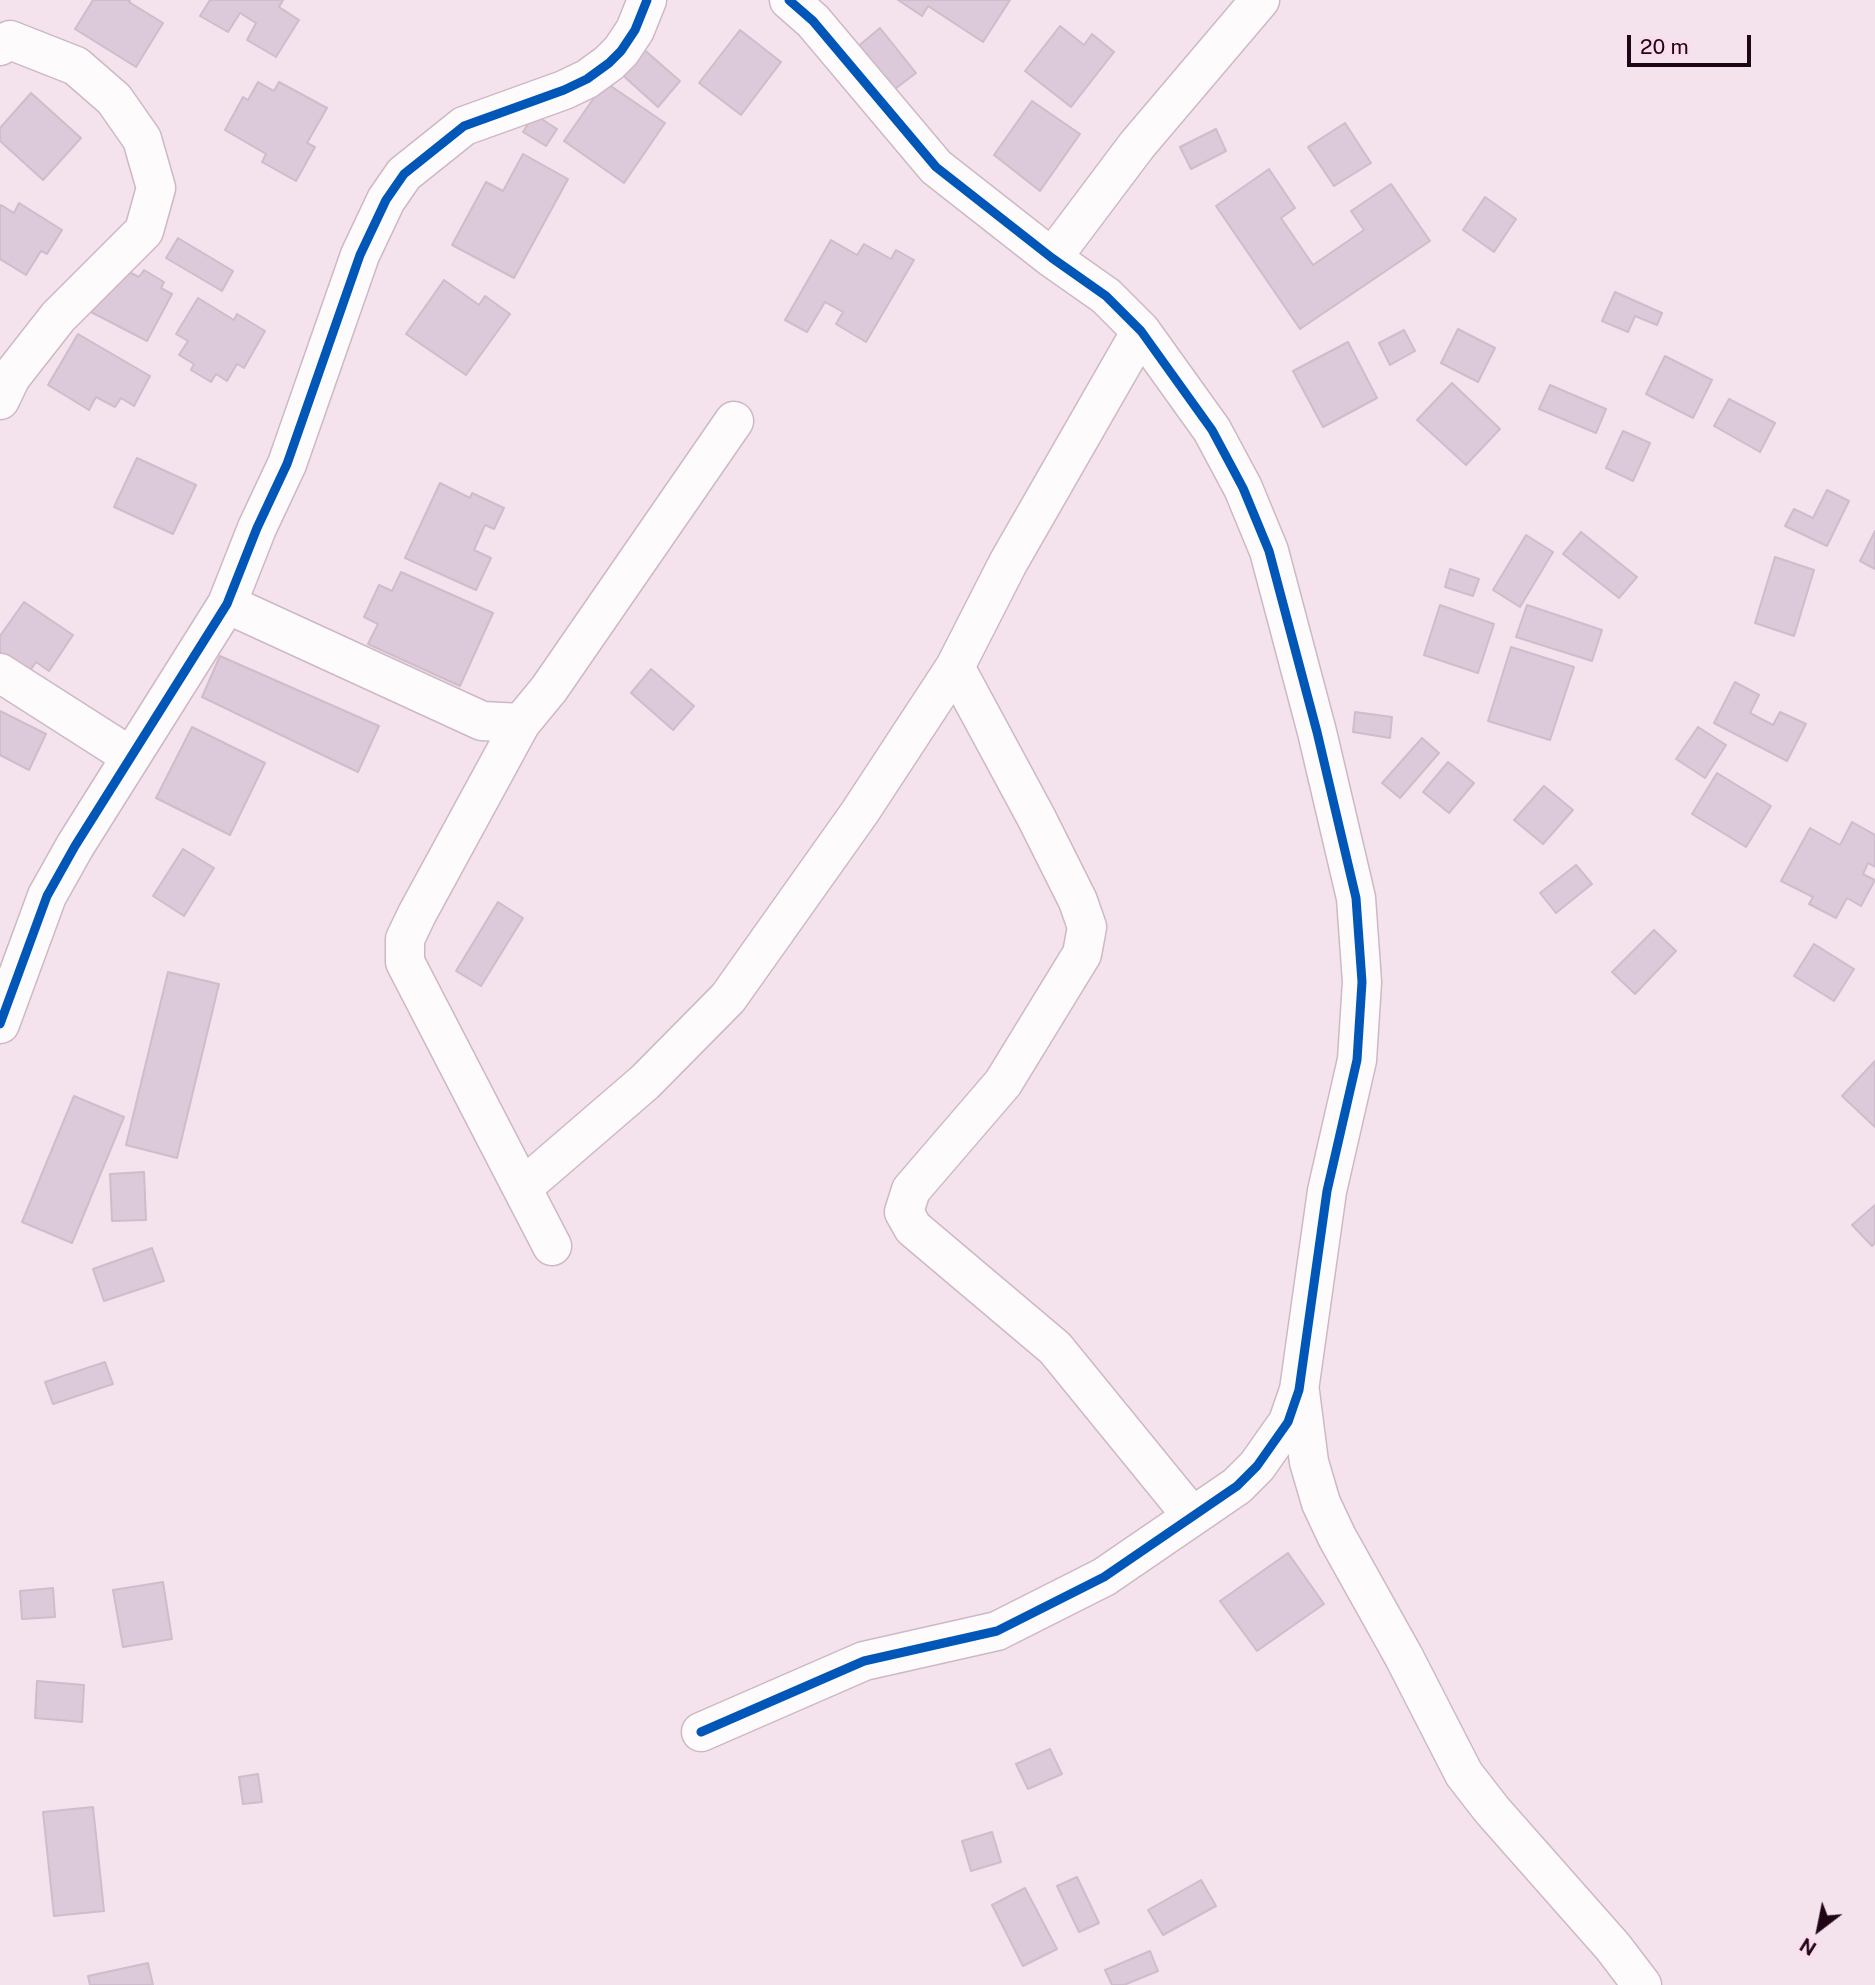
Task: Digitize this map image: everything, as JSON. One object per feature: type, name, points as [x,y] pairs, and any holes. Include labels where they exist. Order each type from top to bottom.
[{"type":"street","points":[[0,1024],[47,896],[130,756],[227,604],[257,528],[288,464],[360,255],[386,200],[404,174],[464,126],[564,90],[587,79],[609,63],[635,30],[647,0]]},
{"type":"street","points":[[701,1732],[864,1661],[997,1631],[1104,1577],[1237,1486],[1257,1466],[1288,1422],[1299,1390],[1326,1191],[1357,1060],[1362,982],[1356,898],[1269,551],[1244,488],[1212,430],[1141,331],[1106,296],[1052,258],[936,167],[813,21],[789,0]]},
{"type":"street","points":[[1052,258],[1137,145],[1260,0]]},
{"type":"street","points":[[0,46],[10,40],[76,66],[114,99],[142,139],[156,188],[144,231],[58,317],[11,377],[0,400]]},
{"type":"street","points":[[522,1188],[645,1082],[728,998],[860,812],[955,667],[1008,563],[1141,331]]},
{"type":"street","points":[[552,1246],[405,962],[405,939],[521,723],[549,689],[734,421]]},
{"type":"street","points":[[227,604],[482,721],[521,723]]},
{"type":"street","points":[[955,667],[1036,817],[1078,901],[1087,927],[1082,954],[1003,1083],[911,1190],[904,1212],[914,1228],[1055,1348],[1192,1516]]},
{"type":"street","points":[[0,673],[130,756]]},
{"type":"street","points":[[1299,1390],[1309,1462],[1321,1503],[1464,1774],[1492,1810],[1613,1947],[1642,1985]]},
{"type":"building","points":[[93,0],[130,0],[129,2],[163,23],[136,67],[75,29]]},
{"type":"building","points":[[210,0],[283,0],[279,7],[299,20],[276,57],[247,40],[256,23],[240,13],[228,32],[200,16]]},
{"type":"building","points":[[898,0],[1010,0],[983,42],[928,6],[922,16]]},
{"type":"building","points":[[1060,26],[1084,45],[1092,34],[1114,52],[1071,107],[1025,71]]},
{"type":"building","points":[[880,28],[916,73],[891,92],[856,48]]},
{"type":"building","points":[[740,30],[781,62],[741,115],[699,83]]},
{"type":"building","points":[[641,47],[680,81],[658,107],[619,72]]},
{"type":"building","points":[[258,82],[274,91],[279,82],[327,108],[307,143],[315,147],[296,181],[262,162],[266,154],[225,130],[243,97],[248,100]]},
{"type":"building","points":[[605,82],[665,123],[624,183],[564,141]]},
{"type":"building","points":[[31,93],[81,138],[43,180],[0,141],[0,128]]},
{"type":"building","points":[[1032,101],[1080,134],[1040,191],[994,155]]},
{"type":"building","points":[[534,114],[557,129],[546,146],[523,132]]},
{"type":"building","points":[[1345,123],[1371,163],[1334,186],[1308,147]]},
{"type":"building","points":[[1216,129],[1226,151],[1191,169],[1180,147]]},
{"type":"building","points":[[523,154],[568,179],[514,278],[452,245],[486,182],[503,191]]},
{"type":"building","points":[[1269,169],[1295,208],[1281,218],[1313,265],[1364,230],[1351,211],[1391,184],[1430,241],[1300,329],[1216,206]]},
{"type":"building","points":[[1485,197],[1516,219],[1494,252],[1463,230]]},
{"type":"building","points":[[19,203],[62,230],[47,254],[41,251],[26,275],[0,259],[0,207],[1,205],[14,213]]},
{"type":"building","points":[[178,238],[233,271],[222,291],[166,258]]},
{"type":"building","points":[[831,240],[857,255],[864,244],[891,259],[896,250],[914,260],[866,342],[836,324],[843,312],[825,302],[807,332],[785,320]]},
{"type":"building","points":[[123,269],[139,277],[144,270],[164,282],[161,288],[172,294],[147,341],[91,312],[106,282]]},
{"type":"building","points":[[444,280],[479,305],[485,296],[510,314],[466,375],[406,334]]},
{"type":"building","points":[[1615,292],[1662,313],[1657,325],[1635,316],[1628,332],[1602,321]]},
{"type":"building","points":[[198,298],[234,320],[237,314],[265,331],[244,368],[237,364],[227,381],[216,374],[211,382],[191,370],[194,364],[179,355],[188,341],[176,334]]},
{"type":"building","points":[[1458,329],[1495,348],[1478,382],[1441,363]]},
{"type":"building","points":[[1404,330],[1415,351],[1390,365],[1379,343]]},
{"type":"building","points":[[78,334],[150,376],[134,406],[121,398],[115,407],[96,397],[89,410],[48,385]]},
{"type":"building","points":[[1348,342],[1377,398],[1323,427],[1293,371]]},
{"type":"building","points":[[1665,356],[1712,380],[1693,418],[1646,394]]},
{"type":"building","points":[[1452,383],[1500,429],[1466,465],[1417,420]]},
{"type":"building","points":[[1550,385],[1606,409],[1596,433],[1539,409]]},
{"type":"building","points":[[1729,399],[1775,423],[1760,452],[1714,426]]},
{"type":"building","points":[[1623,431],[1650,443],[1633,481],[1606,468]]},
{"type":"building","points":[[137,458],[196,485],[173,534],[114,507]]},
{"type":"building","points":[[440,483],[470,498],[472,493],[504,508],[494,529],[485,525],[474,550],[491,558],[476,590],[405,558]]},
{"type":"building","points":[[1827,490],[1849,501],[1827,546],[1785,526],[1794,509],[1813,518]]},
{"type":"building","points":[[1875,531],[1875,569],[1860,561]]},
{"type":"building","points":[[1581,532],[1637,577],[1619,598],[1563,554]]},
{"type":"building","points":[[1526,535],[1553,552],[1520,607],[1493,590]]},
{"type":"building","points":[[1775,557],[1814,570],[1794,636],[1755,623]]},
{"type":"building","points":[[1450,569],[1479,579],[1473,596],[1445,587]]},
{"type":"building","points":[[401,572],[493,613],[460,686],[368,644],[378,624],[364,617],[379,585],[392,591]]},
{"type":"building","points":[[24,602],[73,635],[49,671],[36,662],[27,675],[0,656],[0,636]]},
{"type":"building","points":[[1440,605],[1494,624],[1478,673],[1424,655]]},
{"type":"building","points":[[1527,605],[1602,630],[1592,661],[1516,637]]},
{"type":"building","points":[[1511,647],[1574,667],[1550,740],[1488,721]]},
{"type":"building","points":[[220,656],[379,726],[358,772],[202,697]]},
{"type":"building","points":[[651,669],[694,706],[673,730],[631,693]]},
{"type":"building","points":[[1735,682],[1759,695],[1750,713],[1773,725],[1780,712],[1806,724],[1787,761],[1714,723]]},
{"type":"building","points":[[0,711],[46,734],[29,770],[0,755]]},
{"type":"building","points":[[1355,712],[1392,717],[1390,738],[1353,732]]},
{"type":"building","points":[[192,727],[265,763],[230,835],[156,798]]},
{"type":"building","points":[[1698,727],[1726,745],[1705,778],[1676,759]]},
{"type":"building","points":[[1422,738],[1439,753],[1400,798],[1382,783]]},
{"type":"building","points":[[1448,762],[1474,783],[1449,813],[1423,792]]},
{"type":"building","points":[[1717,773],[1771,806],[1746,847],[1692,814]]},
{"type":"building","points":[[1544,786],[1573,810],[1543,844],[1514,820]]},
{"type":"building","points":[[1852,822],[1875,835],[1875,867],[1868,863],[1863,874],[1875,880],[1861,906],[1847,898],[1836,918],[1809,904],[1813,897],[1781,881],[1810,828],[1840,845]]},
{"type":"building","points":[[183,849],[214,868],[184,916],[153,896]]},
{"type":"building","points":[[1576,865],[1592,884],[1556,913],[1540,893]]},
{"type":"building","points":[[498,902],[523,918],[481,986],[456,971]]},
{"type":"building","points":[[1654,930],[1676,951],[1635,994],[1612,972]]},
{"type":"building","points":[[1814,944],[1854,969],[1834,1001],[1794,976]]},
{"type":"building","points":[[168,972],[219,984],[177,1158],[126,1145]]},
{"type":"building","points":[[1875,1061],[1875,1127],[1842,1096]]},
{"type":"building","points":[[74,1096],[124,1117],[72,1243],[22,1222]]},
{"type":"building","points":[[144,1172],[146,1220],[112,1221],[110,1174]]},
{"type":"building","points":[[1875,1205],[1875,1243],[1872,1246],[1852,1225]]},
{"type":"building","points":[[152,1248],[164,1281],[104,1301],[93,1269]]},
{"type":"building","points":[[105,1362],[113,1384],[53,1404],[45,1382]]},
{"type":"building","points":[[1288,1553],[1324,1604],[1257,1651],[1220,1601]]},
{"type":"building","points":[[163,1582],[172,1639],[123,1647],[113,1590]]},
{"type":"building","points":[[53,1588],[55,1617],[22,1619],[20,1591]]},
{"type":"building","points":[[37,1681],[84,1685],[82,1722],[35,1718]]},
{"type":"building","points":[[1050,1749],[1062,1774],[1028,1789],[1016,1764]]},
{"type":"building","points":[[258,1774],[262,1802],[243,1804],[239,1777]]},
{"type":"building","points":[[93,1807],[104,1911],[54,1916],[43,1812]]},
{"type":"building","points":[[992,1832],[1001,1862],[971,1871],[962,1841]]},
{"type":"building","points":[[1077,1877],[1099,1923],[1079,1932],[1057,1886]]},
{"type":"building","points":[[1201,1880],[1216,1906],[1163,1935],[1148,1910]]},
{"type":"building","points":[[1025,1888],[1057,1949],[1023,1966],[992,1905]]},
{"type":"building","points":[[1150,1951],[1158,1971],[1124,1985],[1112,1985],[1105,1970]]},
{"type":"building","points":[[148,1963],[153,1985],[90,1985],[88,1976]]},
{"type":"cycle path","points":[[0,1024],[47,896],[75,846],[227,604],[257,528],[287,464],[360,255],[386,200],[404,174],[464,126],[564,90],[587,79],[609,63],[635,30],[647,0]]},
{"type":"cycle path","points":[[701,1732],[864,1661],[997,1631],[1104,1577],[1237,1486],[1257,1466],[1288,1422],[1299,1390],[1327,1191],[1357,1060],[1362,982],[1356,898],[1317,732],[1269,551],[1243,488],[1212,430],[1141,331],[1106,296],[1052,258],[936,167],[813,21],[789,0]]}]
